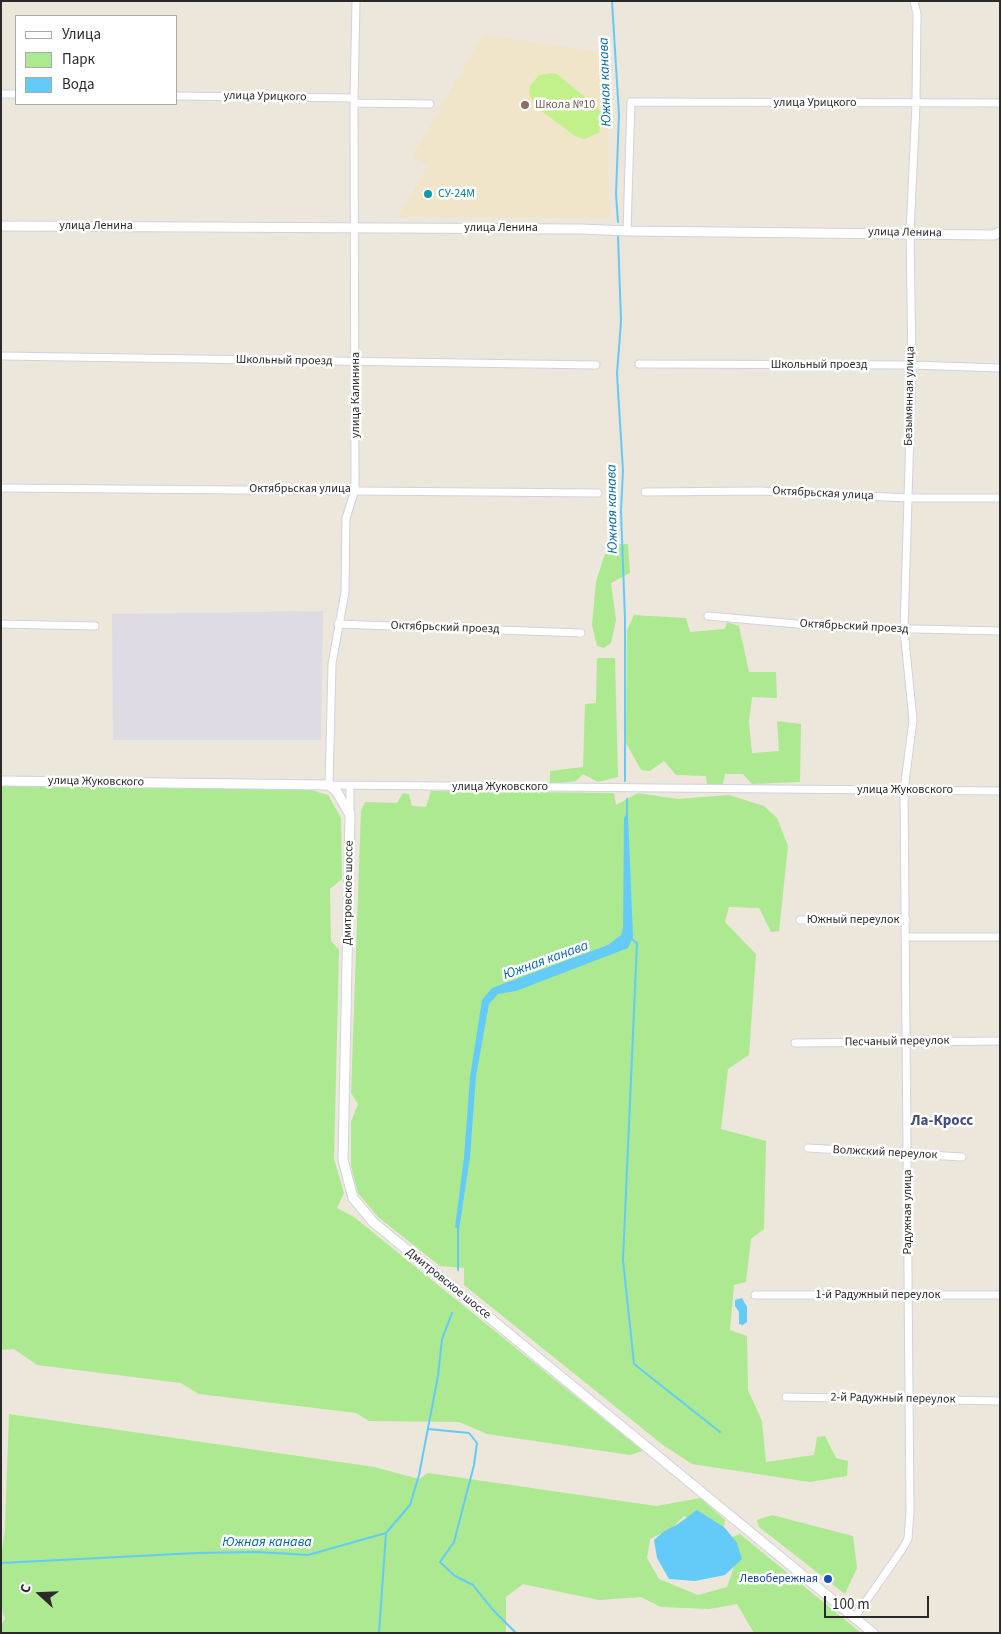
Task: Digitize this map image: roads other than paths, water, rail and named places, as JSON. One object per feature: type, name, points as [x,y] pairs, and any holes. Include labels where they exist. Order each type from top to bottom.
[{"type":"street","name":"улица Калинина","points":[[329,785],[332,664],[345,592],[346,518],[356,490],[354,100],[356,1]]},
{"type":"street","name":"Безымянная улица","points":[[904,790],[912,720],[904,630],[912,365],[910,233],[916,104],[916,14],[914,1]]},
{"type":"street","points":[[1,94],[15,94]]},
{"type":"street","name":"улица Урицкого","points":[[178,96],[354,100],[430,104]]},
{"type":"street","name":"улица Урицкого","points":[[627,231],[631,102],[1000,103]]},
{"type":"street","name":"улица Ленина","points":[[1,226],[572,229],[998,234]]},
{"type":"street","name":"Школьный проезд","points":[[1,356],[596,365]]},
{"type":"street","name":"Школьный проезд","points":[[639,364],[912,365],[1000,368]]},
{"type":"street","name":"Октябрьская улица","points":[[1,488],[598,493]]},
{"type":"street","name":"Октябрьская улица","points":[[646,492],[760,491],[908,498],[1000,498]]},
{"type":"street","name":"Октябрьский проезд","points":[[708,616],[830,627],[1000,631]]},
{"type":"street","points":[[1,624],[95,626]]},
{"type":"street","name":"Октябрьский проезд","points":[[338,624],[581,633]]},
{"type":"street","name":"улица Жуковского","points":[[3,780],[350,786],[1000,791]]},
{"type":"street","name":"Дмитровское шоссе","points":[[329,785],[341,796],[350,815],[343,1160],[353,1198],[373,1222],[873,1633]]},
{"type":"street","points":[[350,786],[350,815]]},
{"type":"street","name":"Радужная улица","points":[[855,1618],[908,1539],[910,1512],[908,1042],[904,790]]},
{"type":"street","name":"Южный переулок","points":[[800,920],[906,920]]},
{"type":"street","name":"Южный переулок","points":[[907,936],[1000,937]]},
{"type":"street","name":"Песчаный переулок","points":[[795,1043],[1000,1041]]},
{"type":"street","name":"Волжский переулок","points":[[808,1148],[962,1157]]},
{"type":"street","name":"1-й Радужный переулок","points":[[756,1295],[1000,1295]]},
{"type":"street","name":"2-й Радужный переулок","points":[[786,1397],[1000,1401]]},
{"type":"water","points":[[627,813],[633,937],[628,948],[516,991],[498,994],[489,1004],[476,1076],[470,1157],[459,1230],[455,1227],[464,1158],[470,1077],[482,1000],[492,988],[608,945],[621,935],[623,928],[624,818]]},
{"type":"water","points":[[742,1298],[747,1307],[747,1322],[743,1325],[739,1324],[739,1312],[735,1306],[735,1300]]},
{"type":"water","points":[[697,1510],[725,1528],[737,1543],[742,1559],[725,1575],[695,1581],[669,1579],[657,1558],[654,1540]]},
{"type":"waterway","name":"Южная канава","points":[[612,1],[619,115],[616,194],[618,222]]},
{"type":"waterway","name":"Южная канава","points":[[618,236],[621,321],[617,374],[623,471],[621,511],[625,619],[625,781]]},
{"type":"waterway","name":"Южная канава","points":[[627,799],[627,815]]},
{"type":"waterway","points":[[630,938],[637,943],[623,1260],[634,1364],[720,1432]]},
{"type":"waterway","name":"Южная канава","points":[[458,1227],[458,1270]]},
{"type":"waterway","name":"Южная канава","points":[[1,1563],[197,1553],[258,1552],[308,1555],[386,1533],[410,1505],[419,1475],[438,1376],[442,1339],[452,1313]]},
{"type":"waterway","points":[[428,1429],[469,1433],[477,1443],[474,1465],[454,1542],[440,1562],[455,1576],[473,1585],[493,1610],[516,1633]]},
{"type":"waterway","points":[[379,1633],[386,1533]]},
{"type":"place","name":"Школа №10","points":[[525,105]]},
{"type":"place","name":"СУ-24М","points":[[428,194]]},
{"type":"place","name":"Левобережная","points":[[828,1579]]},
{"type":"district","name":"Ла-Кросс","points":[[942,1122]]}]
